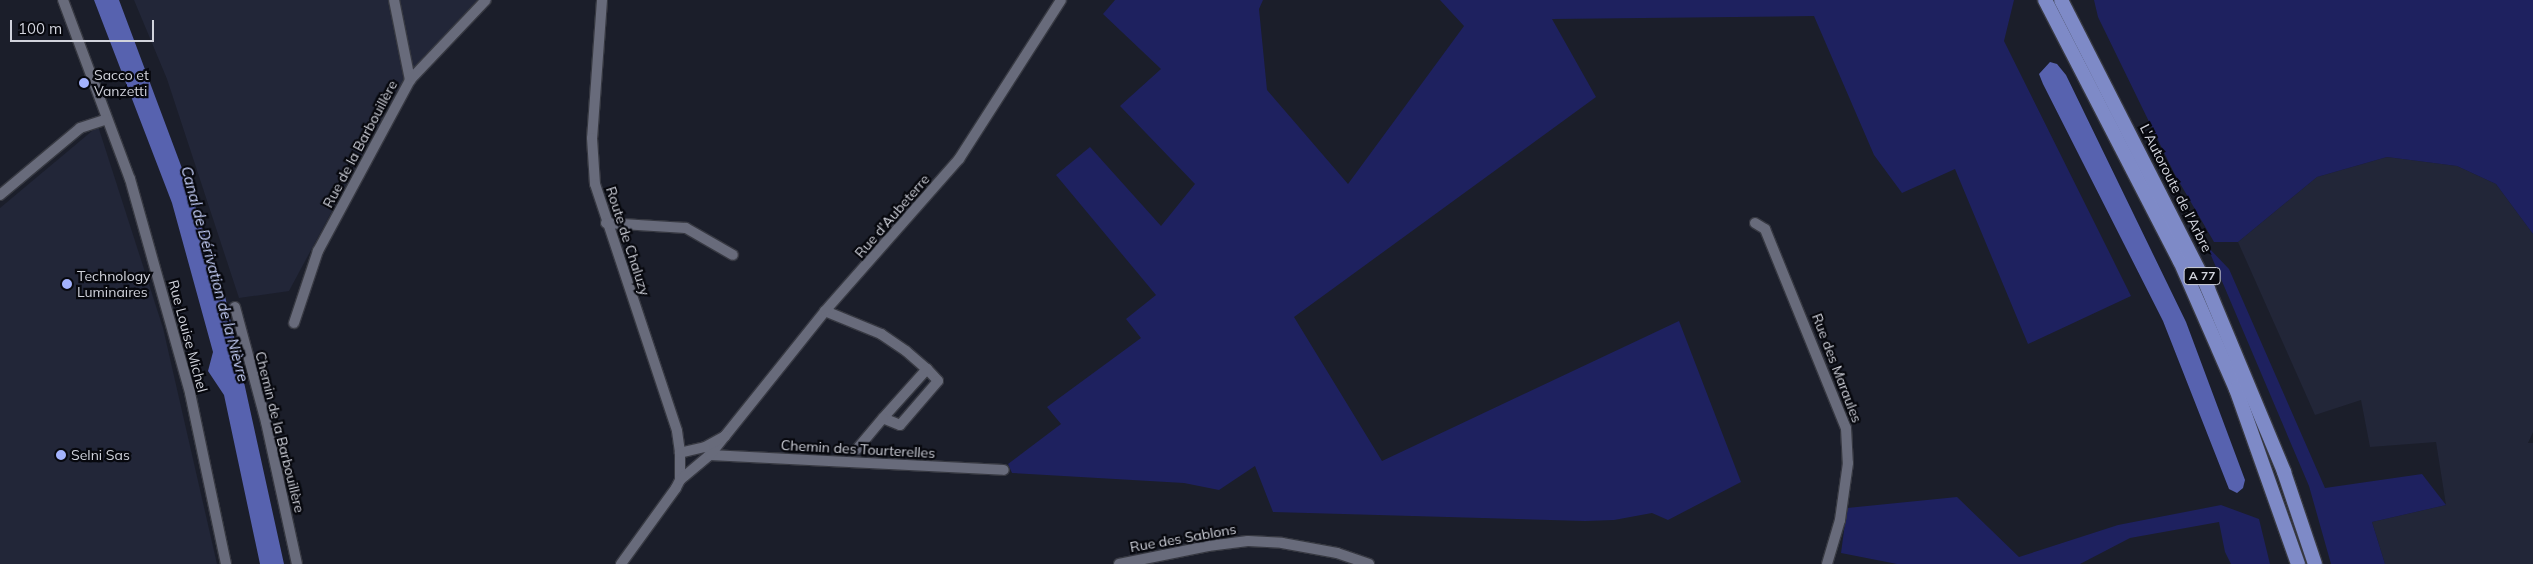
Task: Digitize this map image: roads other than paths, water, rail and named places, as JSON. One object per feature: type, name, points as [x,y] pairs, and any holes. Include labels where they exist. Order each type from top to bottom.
[{"type":"highway","name":"A 77","points":[[2045,0],[2187,278],[2236,389],[2298,564]]},
{"type":"highway","name":"L'Autoroute de l'Arbre","points":[[2061,0],[2208,289],[2284,472],[2315,564]]},
{"type":"street","name":"Rue Louise Michel","points":[[63,0],[130,179],[190,393],[226,564]]},
{"type":"street","points":[[394,0],[410,80]]},
{"type":"street","name":"Rue de la Barbouillère","points":[[294,323],[318,251],[410,80],[486,0]]},
{"type":"street","name":"Route de Chaluzy","points":[[602,0],[592,138],[595,184],[606,223],[677,431],[680,453],[680,480]]},
{"type":"street","name":"Rue d'Aubeterre","points":[[621,564],[680,480],[710,455],[825,311],[959,159],[1061,0]]},
{"type":"street","points":[[0,195],[80,128],[107,119]]},
{"type":"street","points":[[606,223],[686,228],[733,254]]},
{"type":"street","name":"Rue des Maraules","points":[[1755,224],[1765,228],[1846,428],[1848,463],[1840,520],[1827,564]]},
{"type":"street","name":"Chemin de la Barbouillère","points":[[235,306],[266,422],[297,564]]},
{"type":"street","points":[[825,311],[881,334],[938,381],[900,426],[882,418]]},
{"type":"street","points":[[857,449],[882,418],[927,370]]},
{"type":"street","name":"Rue d'Aubeterre","points":[[680,453],[705,447],[725,436]]},
{"type":"street","name":"Chemin des Tourterelles","points":[[710,455],[1004,470]]},
{"type":"street","name":"Rue des Sablons","points":[[1119,564],[1208,546],[1248,541],[1282,543],[1337,553],[1369,564]]},
{"type":"water","name":"Canal de Dérivation de la Nièvre","points":[[94,0],[119,0],[189,187],[225,296],[284,564],[260,564],[224,395],[208,371],[213,352],[172,203]]},
{"type":"water","points":[[2050,62],[2057,64],[2066,75],[2186,322],[2245,480],[2243,488],[2237,493],[2229,489],[2163,321],[2043,84],[2039,74]]},
{"type":"place","name":"Sacco et Vanzetti","points":[[84,83]]},
{"type":"place","name":"Technology Luminaires","points":[[67,284]]},
{"type":"place","name":"Selni Sas","points":[[61,455]]}]
